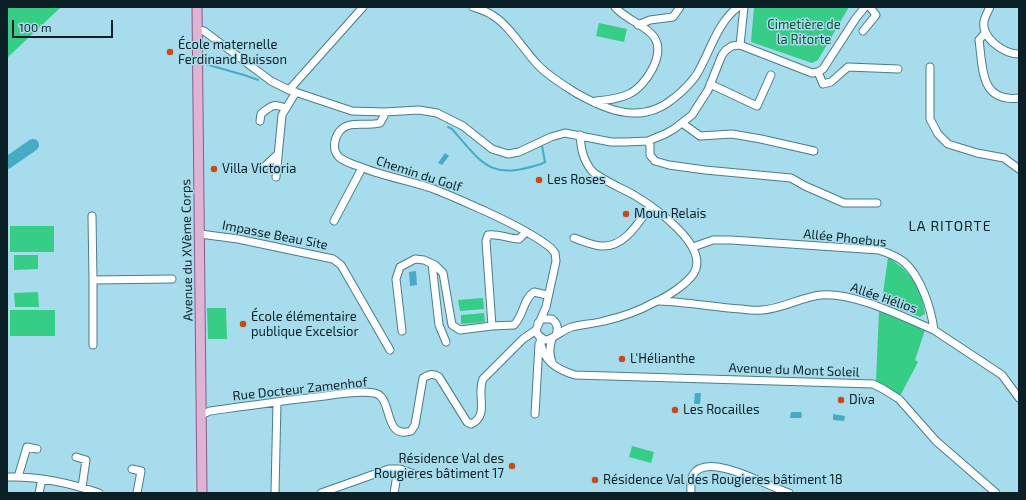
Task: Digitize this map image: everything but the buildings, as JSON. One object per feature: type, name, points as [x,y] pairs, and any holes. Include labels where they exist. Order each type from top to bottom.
[{"type":"main road","name":"Avenue du XVème Corps","points":[[197,7],[202,493]]},
{"type":"street","points":[[276,177],[282,115],[292,91],[363,7]]},
{"type":"street","points":[[473,7],[498,19],[537,64],[552,77],[595,103],[621,112],[637,113],[656,109],[674,99],[689,84],[727,17],[738,7]]},
{"type":"street","points":[[595,103],[596,101],[617,99],[631,94],[643,84],[653,68],[658,49],[657,41],[654,35],[620,13],[615,7]]},
{"type":"street","points":[[638,25],[650,20],[673,17],[680,7]]},
{"type":"street","points":[[740,45],[744,7]]},
{"type":"street","points":[[198,30],[204,31],[271,81],[292,91],[352,111],[384,112],[419,110],[437,113],[448,117],[463,126],[492,149],[508,154],[519,152],[558,134],[565,133],[611,142],[648,141],[665,134],[692,115],[710,84],[722,55],[732,46],[740,45],[812,73],[818,72],[823,68],[865,7]]},
{"type":"street","points":[[863,31],[876,15],[870,7]]},
{"type":"street","points":[[990,7],[984,21],[985,33],[994,43],[1005,51],[1019,54]]},
{"type":"street","points":[[985,33],[979,40],[984,80],[991,92],[1001,97],[1010,99],[1019,98]]},
{"type":"street","points":[[818,72],[823,84],[831,82],[848,67],[898,69]]},
{"type":"street","points":[[930,67],[930,119],[938,134],[948,144],[978,153],[1004,158],[1019,169]]},
{"type":"street","points":[[710,84],[757,106],[771,75]]},
{"type":"street","points":[[260,121],[261,114],[271,106],[278,105],[285,108]]},
{"type":"street","name":"Chemin du Golf","points":[[384,112],[384,116],[380,123],[347,126],[339,132],[334,144],[337,154],[345,161],[362,168],[443,193],[512,224],[551,248],[556,257],[556,261],[547,295],[546,307],[537,327]]},
{"type":"street","points":[[682,123],[700,136],[732,134],[814,151]]},
{"type":"street","points":[[540,338],[548,340],[572,327],[604,322],[634,313],[659,301],[684,284],[694,273],[696,260],[693,247],[672,223],[651,206],[594,173],[587,165],[582,153],[580,135]]},
{"type":"street","points":[[648,141],[650,145],[650,155],[655,161],[669,165],[791,178],[805,186],[844,203],[877,203]]},
{"type":"street","points":[[264,167],[278,154]]},
{"type":"street","points":[[334,221],[362,168]]},
{"type":"street","points":[[574,238],[603,247],[617,244],[628,235],[651,206]]},
{"type":"street","points":[[92,216],[93,345]]},
{"type":"street","points":[[492,326],[486,241],[488,235],[494,234],[512,239],[518,239],[526,232]]},
{"type":"street","name":"Impasse Beau Site","points":[[200,234],[238,239],[332,259],[341,265],[390,350]]},
{"type":"street","name":"Allée Phoebus","points":[[693,247],[713,240],[731,240],[879,250],[892,254],[904,262],[921,284],[932,316],[934,330]]},
{"type":"street","points":[[402,331],[396,279],[400,267],[415,259],[424,260],[432,264],[443,273],[452,325],[460,330],[514,325],[519,320],[529,295],[534,292],[547,295]]},
{"type":"street","points":[[432,264],[439,325],[446,342]]},
{"type":"street","points":[[93,280],[172,280]]},
{"type":"street","points":[[679,287],[678,297],[683,303]]},
{"type":"street","name":"Allée Hélios","points":[[659,301],[762,311],[774,309],[820,295],[832,295],[854,299],[934,330]]},
{"type":"street","points":[[546,307],[558,328],[549,352],[553,364]]},
{"type":"street","points":[[535,414],[540,338],[537,327],[542,319],[553,320],[572,327]]},
{"type":"street","name":"Rue Docteur Zamenhof","points":[[201,415],[210,411],[348,393],[375,393],[382,397],[394,428],[406,433],[411,431],[415,425],[423,378],[429,374],[435,374],[439,377],[467,422],[471,424],[477,422],[480,418],[482,410],[481,383],[483,379],[523,338],[537,327]]},
{"type":"street","points":[[934,330],[1002,375],[1019,398]]},
{"type":"street","name":"Avenue du Mont Soleil","points":[[540,338],[544,354],[549,361],[561,371],[575,375],[873,384],[899,399],[936,441],[996,493]]},
{"type":"street","points":[[275,493],[277,402]]},
{"type":"street","points":[[18,477],[27,447],[37,449]]},
{"type":"street","points":[[76,457],[86,460],[82,487]]},
{"type":"street","points":[[691,493],[691,479],[694,472],[700,468],[709,466],[732,470],[789,493]]},
{"type":"street","points":[[132,469],[141,471],[137,493]]},
{"type":"street","points":[[321,493],[389,469],[398,469],[417,475]]},
{"type":"street","points":[[394,493],[398,469]]},
{"type":"street","points":[[7,477],[42,479],[82,487],[99,493]]},
{"type":"street","points":[[40,493],[42,479]]},
{"type":"green space","points":[[7,7],[61,7],[7,58]]},
{"type":"green space","name":"Cimetière de la Ritorte","points":[[754,7],[849,7],[818,60],[812,63],[751,42]]},
{"type":"green space","points":[[599,23],[627,29],[624,42],[596,36]]},
{"type":"green space","points":[[10,226],[54,226],[54,252],[10,252]]},
{"type":"green space","points":[[14,255],[38,255],[38,269],[14,270]]},
{"type":"green space","points":[[888,257],[910,275],[918,288],[925,314],[920,317],[882,301]]},
{"type":"green space","points":[[38,292],[39,307],[15,307],[14,293]]},
{"type":"green space","points":[[483,298],[484,309],[460,311],[458,300]]},
{"type":"green space","points":[[207,308],[226,308],[227,339],[208,339]]},
{"type":"green space","points":[[10,310],[55,310],[55,336],[10,336]]},
{"type":"green space","points":[[879,311],[925,330],[915,360],[918,362],[900,396],[885,385],[876,381]]},
{"type":"green space","points":[[484,313],[485,322],[461,324],[461,315]]},
{"type":"green space","points":[[632,446],[654,452],[651,463],[629,457]]},
{"type":"water","points":[[445,153],[449,156],[442,165],[438,163]]},
{"type":"water","points":[[416,271],[417,285],[410,286],[409,272]]},
{"type":"water","points":[[695,393],[701,393],[700,404],[694,404]]},
{"type":"water","points":[[791,412],[801,412],[802,416],[801,418],[790,418]]},
{"type":"water","points":[[833,414],[845,416],[844,421],[833,420]]},
{"type":"waterway","points":[[205,64],[258,80]]},
{"type":"waterway","points":[[448,127],[452,129],[481,161],[499,170],[524,169],[545,162],[542,146]]},
{"type":"waterway","points":[[7,163],[33,145]]},
{"type":"place","name":"École maternelle Ferdinand Buisson","points":[[170,52]]},
{"type":"place","name":"Villa Victoria","points":[[214,169]]},
{"type":"place","name":"Les Roses","points":[[539,180]]},
{"type":"place","name":"Moun Relais","points":[[626,214]]},
{"type":"place","name":"École élémentaire publique Excelsior","points":[[243,324]]},
{"type":"place","name":"L'Hélianthe","points":[[622,359]]},
{"type":"place","name":"Diva","points":[[841,400]]},
{"type":"place","name":"Les Rocailles","points":[[675,410]]},
{"type":"place","name":"Résidence Val des Rougieres bâtiment 17","points":[[512,466]]},
{"type":"place","name":"Résidence Val des Rougieres bâtiment 18","points":[[595,480]]},
{"type":"district","name":"LA RITORTE","points":[[950,226]]}]
